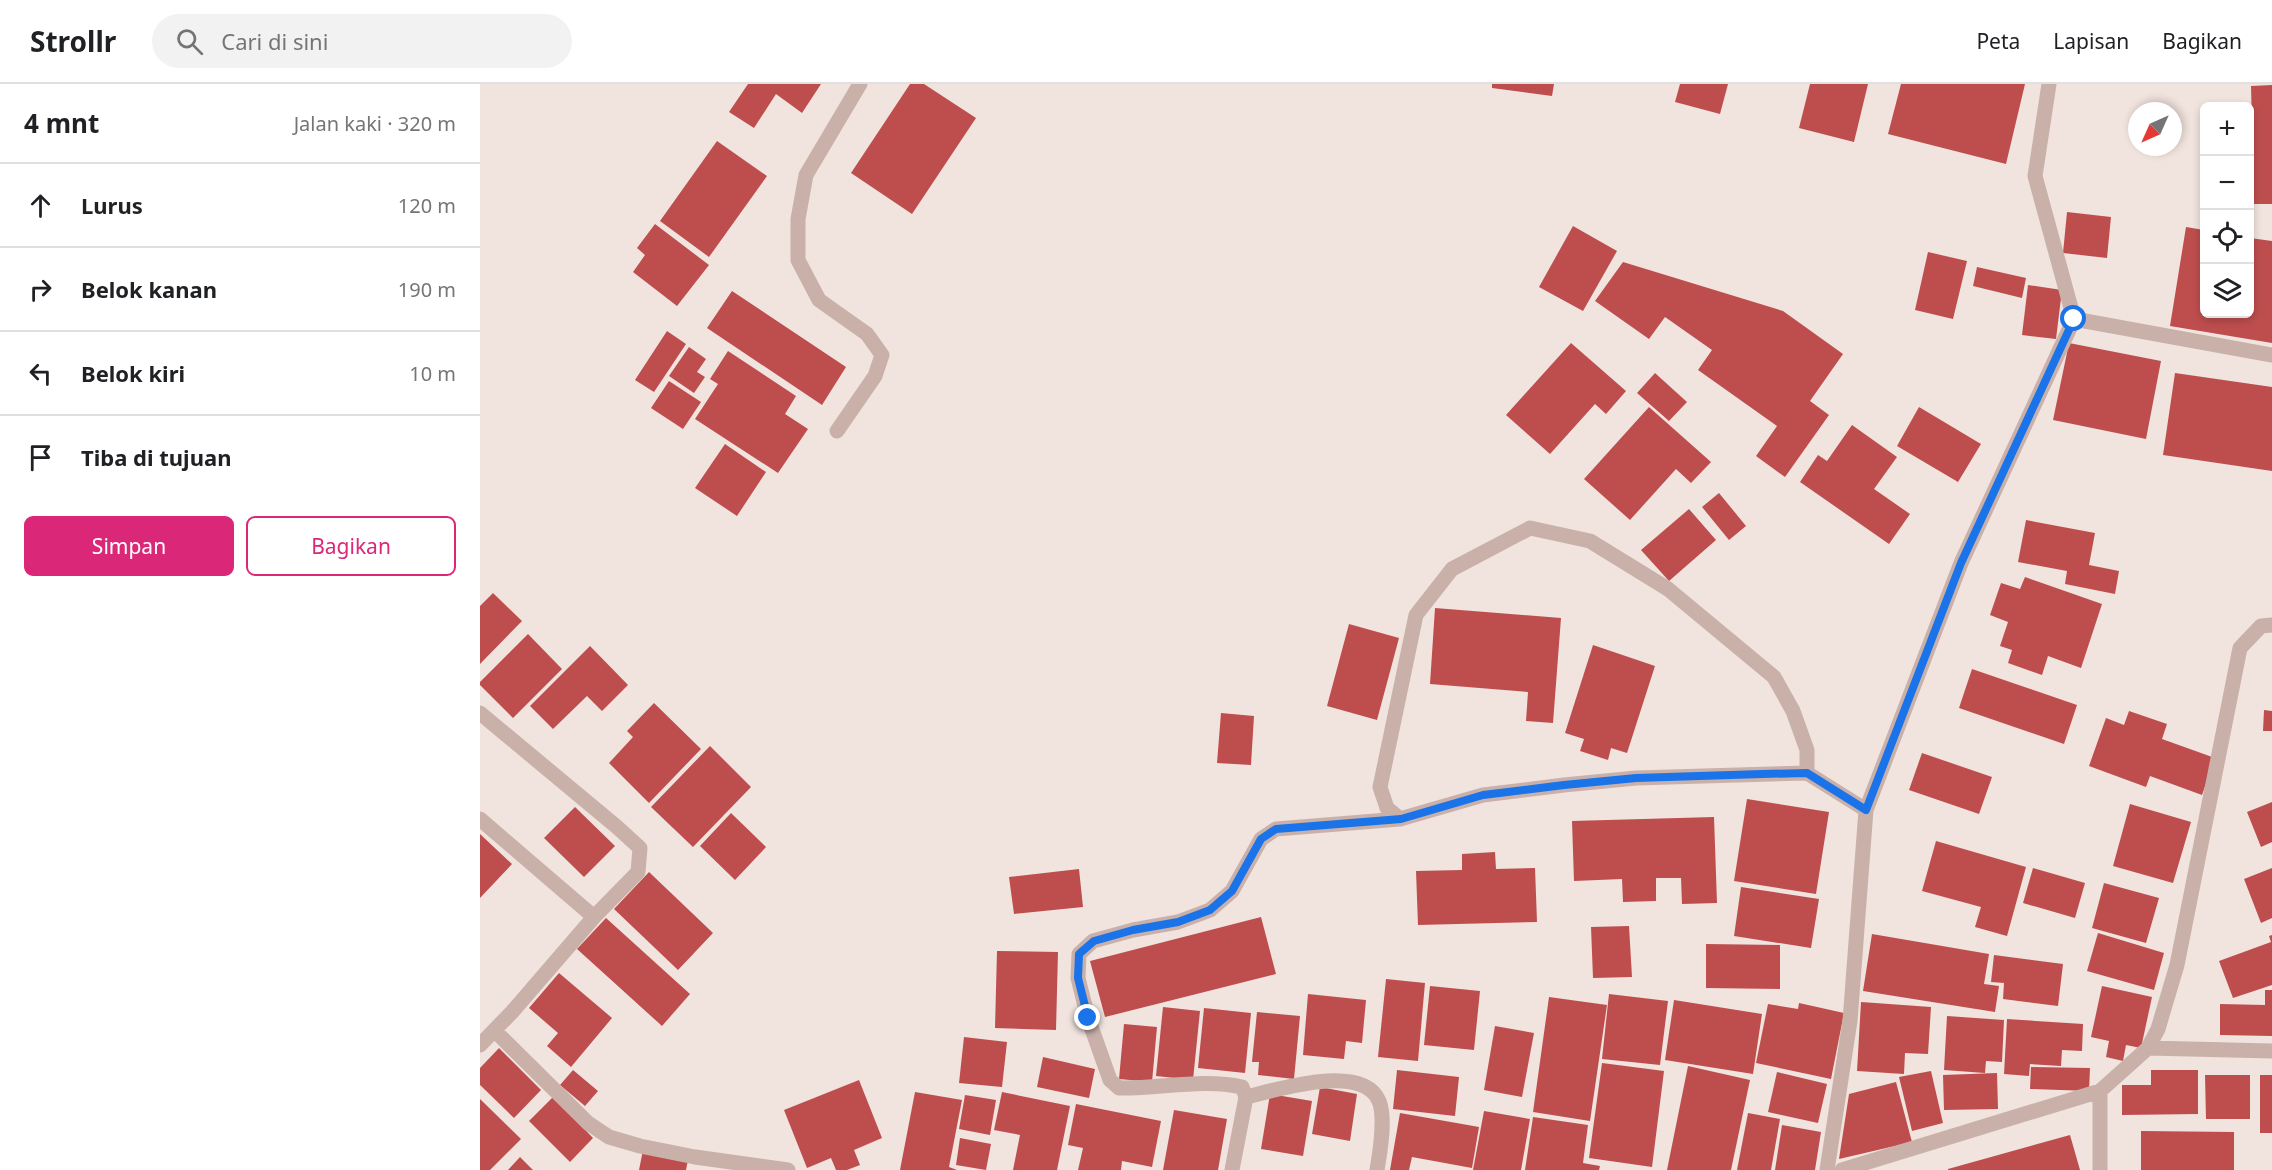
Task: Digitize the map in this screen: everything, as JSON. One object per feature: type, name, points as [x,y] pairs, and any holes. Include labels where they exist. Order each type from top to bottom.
[{"type":"street","points":[[837,431],[875,376],[882,355],[867,334],[819,300],[798,260],[798,219],[806,175],[860,84]]},
{"type":"street","points":[[1827,1170],[1850,1021],[1866,810],[1961,563],[2074,319],[2035,176],[2049,84]]},
{"type":"street","points":[[2074,319],[2272,355]]},
{"type":"street","points":[[1401,819],[1387,808],[1380,787],[1416,615],[1452,569],[1530,528],[1590,541],[1668,589],[1774,677],[1793,711],[1807,750],[1807,773]]},
{"type":"street","points":[[1842,1170],[2100,1091],[2148,1048],[2158,1029],[2177,965],[2240,648],[2261,626],[2272,625]]},
{"type":"street","points":[[480,713],[617,826],[640,848],[638,872],[594,917],[495,1031],[480,1045]]},
{"type":"street","points":[[1232,1170],[1246,1097],[1242,1087],[1224,1083],[1145,1089],[1119,1088],[1114,1085],[1110,1080],[1088,1018],[1078,978],[1079,954],[1094,941],[1133,930],[1178,922],[1210,910],[1232,891],[1261,839],[1276,829],[1401,819],[1483,795],[1636,778],[1807,773],[1866,810]]},
{"type":"street","points":[[480,819],[594,917]]},
{"type":"street","points":[[495,1031],[588,1123],[609,1137],[640,1146],[788,1170]]},
{"type":"street","points":[[2148,1048],[2272,1051]]},
{"type":"street","points":[[1246,1097],[1312,1081],[1366,1086],[1379,1101],[1382,1115],[1377,1170]]},
{"type":"street","points":[[2100,1091],[2100,1170]]},
{"type":"building","points":[[748,84],[821,84],[802,113],[776,94],[754,128],[729,112]]},
{"type":"building","points":[[910,84],[924,84],[976,118],[912,214],[851,173]]},
{"type":"building","points":[[1492,84],[1554,84],[1552,96],[1492,88]]},
{"type":"building","points":[[1680,84],[1728,84],[1720,114],[1675,102]]},
{"type":"building","points":[[1810,84],[1868,84],[1854,142],[1799,128]]},
{"type":"building","points":[[1901,84],[2025,84],[2006,164],[1888,134]]},
{"type":"building","points":[[2272,85],[2272,204],[2254,204],[2254,102],[2251,102],[2251,86]]},
{"type":"building","points":[[717,141],[767,176],[709,257],[660,221]]},
{"type":"building","points":[[2067,212],[2111,217],[2107,258],[2063,253]]},
{"type":"building","points":[[655,224],[709,265],[677,306],[633,272],[645,255],[637,248]]},
{"type":"building","points":[[1573,226],[1617,251],[1583,311],[1539,287]]},
{"type":"building","points":[[2186,227],[2200,229],[2200,318],[2254,318],[2254,239],[2272,241],[2272,343],[2170,326]]},
{"type":"building","points":[[1928,252],[1967,261],[1953,319],[1915,310]]},
{"type":"building","points":[[1623,262],[1783,311],[1843,354],[1810,401],[1829,415],[1785,477],[1756,456],[1777,426],[1698,370],[1712,350],[1665,317],[1649,339],[1595,301]]},
{"type":"building","points":[[1977,267],[2026,278],[2022,298],[1973,286]]},
{"type":"building","points":[[2028,285],[2062,290],[2056,339],[2022,335]]},
{"type":"building","points":[[732,291],[846,367],[822,405],[707,328]]},
{"type":"building","points":[[667,331],[686,344],[654,392],[635,380]]},
{"type":"building","points":[[1571,343],[1626,391],[1606,414],[1595,404],[1550,454],[1506,415]]},
{"type":"building","points":[[2069,343],[2161,361],[2146,439],[2053,420]]},
{"type":"building","points":[[689,347],[706,359],[697,372],[705,377],[694,393],[669,376]]},
{"type":"building","points":[[728,351],[796,396],[785,414],[808,429],[778,473],[695,419],[718,384],[710,379]]},
{"type":"building","points":[[1655,373],[1687,402],[1669,421],[1637,393]]},
{"type":"building","points":[[2175,373],[2272,387],[2272,471],[2163,455]]},
{"type":"building","points":[[669,381],[701,402],[683,429],[651,408]]},
{"type":"building","points":[[1649,407],[1711,462],[1691,483],[1676,469],[1630,520],[1584,479]]},
{"type":"building","points":[[1919,407],[1981,444],[1958,482],[1897,446]]},
{"type":"building","points":[[1852,425],[1897,457],[1874,489],[1910,514],[1889,544],[1800,482],[1818,455],[1827,461]]},
{"type":"building","points":[[725,444],[766,472],[737,516],[695,488]]},
{"type":"building","points":[[1719,493],[1746,526],[1729,540],[1702,507]]},
{"type":"building","points":[[1689,509],[1716,540],[1669,581],[1641,550]]},
{"type":"building","points":[[2026,520],[2095,533],[2089,565],[2119,571],[2115,594],[2065,584],[2067,571],[2018,562]]},
{"type":"building","points":[[2025,577],[2102,604],[2081,668],[2048,656],[2042,675],[2008,663],[2012,650],[2000,646],[2008,622],[1990,615],[2001,583],[2020,589]]},
{"type":"building","points":[[493,593],[522,621],[480,664],[480,606]]},
{"type":"building","points":[[1435,608],[1561,618],[1553,723],[1526,721],[1528,692],[1430,684]]},
{"type":"building","points":[[1349,624],[1399,638],[1377,720],[1327,706]]},
{"type":"building","points":[[528,634],[562,669],[513,718],[480,685],[480,682]]},
{"type":"building","points":[[1593,645],[1655,666],[1627,753],[1611,748],[1608,760],[1580,751],[1584,739],[1565,733]]},
{"type":"building","points":[[590,646],[628,685],[602,711],[587,696],[553,729],[530,706]]},
{"type":"building","points":[[1972,669],[2077,705],[2064,744],[1959,708]]},
{"type":"building","points":[[654,703],[701,749],[649,803],[609,763],[633,737],[627,731]]},
{"type":"building","points":[[2264,710],[2272,711],[2272,731],[2263,731]]},
{"type":"building","points":[[2129,711],[2167,724],[2162,739],[2215,758],[2202,795],[2150,776],[2146,787],[2089,766],[2106,718],[2124,725]]},
{"type":"building","points":[[1221,713],[1254,716],[1251,765],[1217,763]]},
{"type":"building","points":[[710,746],[751,787],[693,847],[651,807]]},
{"type":"building","points":[[1922,753],[1992,777],[1979,814],[1909,790]]},
{"type":"building","points":[[1747,799],[1829,812],[1816,894],[1734,881]]},
{"type":"building","points":[[2272,802],[2272,842],[2261,847],[2247,812]]},
{"type":"building","points":[[2130,804],[2191,822],[2173,883],[2113,866]]},
{"type":"building","points":[[575,807],[615,846],[584,877],[544,838]]},
{"type":"building","points":[[731,813],[766,847],[735,880],[700,846]]},
{"type":"building","points":[[1714,817],[1717,903],[1682,904],[1681,878],[1656,878],[1656,901],[1623,902],[1622,879],[1574,881],[1572,821]]},
{"type":"building","points":[[480,834],[512,864],[480,898]]},
{"type":"building","points":[[1936,841],[2026,867],[2007,936],[1975,927],[1981,907],[1922,891]]},
{"type":"building","points":[[1495,852],[1496,869],[1535,868],[1537,922],[1418,925],[1416,871],[1462,870],[1462,854]]},
{"type":"building","points":[[2033,868],[2085,883],[2075,918],[2023,903]]},
{"type":"building","points":[[2272,868],[2272,918],[2261,923],[2244,879]]},
{"type":"building","points":[[1079,869],[1083,907],[1014,914],[1009,877]]},
{"type":"building","points":[[649,872],[713,933],[678,970],[614,909]]},
{"type":"building","points":[[2104,883],[2159,898],[2146,943],[2092,928]]},
{"type":"building","points":[[1741,887],[1819,899],[1811,948],[1734,936]]},
{"type":"building","points":[[1261,917],[1276,974],[1105,1017],[1090,961]]},
{"type":"building","points":[[606,918],[690,994],[662,1026],[577,949]]},
{"type":"building","points":[[1629,926],[1632,977],[1593,978],[1591,927]]},
{"type":"building","points":[[2098,933],[2164,953],[2154,990],[2087,971]]},
{"type":"building","points":[[1872,934],[1989,954],[1984,984],[1999,986],[1995,1012],[1863,991]]},
{"type":"building","points":[[2272,935],[2272,985],[2233,998],[2219,961],[2271,942],[2269,936]]},
{"type":"building","points":[[1706,944],[1780,945],[1780,989],[1706,988]]},
{"type":"building","points":[[997,951],[1058,952],[1056,1030],[995,1028]]},
{"type":"building","points":[[1994,955],[2063,964],[2058,1006],[2003,999],[2004,983],[1991,982]]},
{"type":"building","points":[[559,973],[612,1018],[571,1067],[547,1046],[558,1033],[529,1008]]},
{"type":"building","points":[[1386,979],[1425,983],[1418,1061],[1378,1057]]},
{"type":"building","points":[[1430,986],[1480,991],[1474,1050],[1424,1045]]},
{"type":"building","points":[[2102,986],[2152,997],[2141,1048],[2126,1045],[2123,1061],[2106,1057],[2109,1041],[2091,1037]]},
{"type":"building","points":[[2265,990],[2272,990],[2272,1036],[2220,1035],[2220,1004],[2265,1005]]},
{"type":"building","points":[[1308,994],[1366,1000],[1362,1043],[1346,1041],[1344,1059],[1303,1055]]},
{"type":"building","points":[[1609,994],[1668,1001],[1660,1065],[1602,1059]]},
{"type":"building","points":[[1549,997],[1607,1005],[1590,1121],[1533,1112]]},
{"type":"building","points":[[1674,1000],[1762,1014],[1753,1074],[1665,1060]]},
{"type":"building","points":[[1861,1002],[1931,1007],[1928,1054],[1905,1053],[1904,1074],[1857,1071]]},
{"type":"building","points":[[1799,1003],[1844,1013],[1831,1079],[1756,1063],[1768,1004],[1798,1009]]},
{"type":"building","points":[[1163,1007],[1200,1011],[1193,1080],[1156,1076]]},
{"type":"building","points":[[1204,1008],[1251,1013],[1245,1073],[1198,1068]]},
{"type":"building","points":[[1257,1012],[1300,1016],[1294,1079],[1258,1075],[1259,1062],[1252,1062]]},
{"type":"building","points":[[1947,1016],[2004,1020],[2002,1062],[1986,1061],[1985,1073],[1944,1070]]},
{"type":"building","points":[[2007,1019],[2083,1024],[2082,1051],[2062,1050],[2061,1066],[2030,1064],[2029,1076],[2004,1074]]},
{"type":"building","points":[[1124,1024],[1157,1027],[1152,1082],[1119,1079]]},
{"type":"building","points":[[1495,1026],[1534,1033],[1522,1097],[1484,1090]]},
{"type":"building","points":[[964,1037],[1007,1042],[1002,1087],[959,1083]]},
{"type":"building","points":[[499,1048],[541,1090],[514,1118],[480,1085],[480,1068]]},
{"type":"building","points":[[1043,1057],[1095,1069],[1089,1098],[1037,1087]]},
{"type":"building","points":[[1602,1063],[1664,1071],[1652,1167],[1589,1158]]},
{"type":"building","points":[[1688,1066],[1750,1080],[1731,1170],[1667,1170]]},
{"type":"building","points":[[2031,1067],[2090,1068],[2089,1091],[2030,1089]]},
{"type":"building","points":[[573,1070],[598,1091],[585,1106],[560,1085]]},
{"type":"building","points":[[1397,1070],[1459,1077],[1455,1116],[1393,1109]]},
{"type":"building","points":[[2151,1070],[2198,1070],[2198,1114],[2122,1115],[2122,1085],[2151,1085]]},
{"type":"building","points":[[1931,1071],[1943,1123],[1912,1131],[1899,1077]]},
{"type":"building","points":[[1777,1072],[1827,1084],[1818,1123],[1768,1112]]},
{"type":"building","points":[[1997,1073],[1998,1109],[1944,1110],[1943,1075]]},
{"type":"building","points":[[2205,1075],[2250,1075],[2250,1119],[2206,1119]]},
{"type":"building","points":[[2260,1075],[2272,1075],[2272,1133],[2260,1133]]},
{"type":"building","points":[[859,1080],[882,1138],[854,1150],[860,1165],[847,1170],[836,1170],[831,1158],[807,1168],[784,1110]]},
{"type":"building","points":[[1896,1082],[1912,1142],[1839,1159],[1849,1094]]},
{"type":"building","points":[[1320,1087],[1357,1094],[1350,1141],[1312,1134]]},
{"type":"building","points":[[915,1092],[962,1100],[949,1167],[957,1170],[900,1170]]},
{"type":"building","points":[[1002,1092],[1070,1106],[1057,1170],[1013,1170],[1020,1135],[994,1130]]},
{"type":"building","points":[[1270,1094],[1312,1101],[1303,1156],[1261,1149]]},
{"type":"building","points":[[965,1095],[996,1100],[990,1135],[959,1129]]},
{"type":"building","points":[[553,1097],[593,1138],[570,1162],[529,1121]]},
{"type":"building","points":[[480,1099],[521,1139],[490,1170],[480,1170]]},
{"type":"building","points":[[1076,1104],[1161,1121],[1152,1167],[1122,1161],[1121,1170],[1078,1170],[1083,1148],[1068,1145]]},
{"type":"building","points":[[1174,1110],[1227,1119],[1218,1170],[1163,1170]]},
{"type":"building","points":[[1484,1111],[1530,1119],[1521,1170],[1473,1170]]},
{"type":"building","points":[[1400,1113],[1479,1127],[1472,1168],[1412,1157],[1409,1170],[1390,1170]]},
{"type":"building","points":[[1748,1113],[1780,1119],[1771,1170],[1737,1170]]},
{"type":"building","points":[[1533,1117],[1588,1125],[1583,1163],[1600,1166],[1599,1170],[1525,1170]]},
{"type":"building","points":[[1782,1125],[1821,1132],[1815,1170],[1775,1170]]},
{"type":"building","points":[[2141,1131],[2234,1132],[2234,1170],[2141,1170]]},
{"type":"building","points":[[2070,1135],[2080,1170],[1948,1170],[1948,1169]]},
{"type":"building","points":[[960,1138],[991,1144],[986,1170],[956,1165]]},
{"type":"building","points":[[643,1150],[688,1160],[686,1170],[639,1170]]},
{"type":"building","points":[[520,1157],[533,1170],[508,1170]]},
{"type":"route","points":[[1088,1018],[1078,978],[1079,954],[1094,941],[1133,930],[1178,922],[1210,910],[1232,891],[1261,839],[1276,829],[1401,819],[1483,795],[1636,778],[1807,773],[1866,810],[1961,563],[2074,319]]}]
